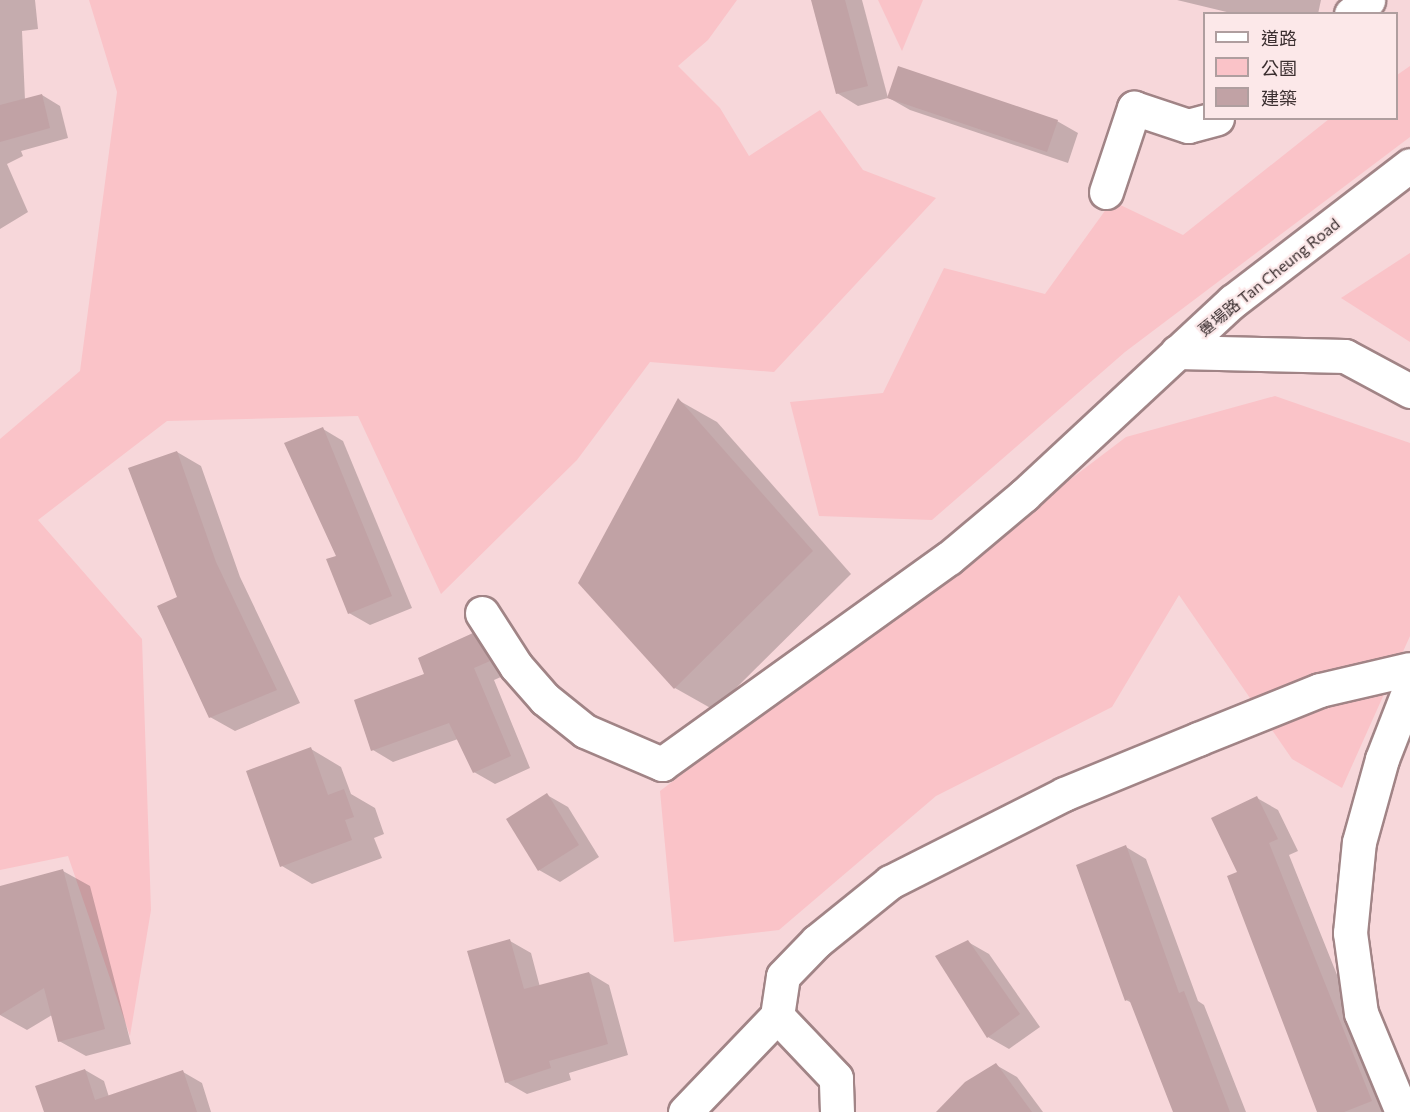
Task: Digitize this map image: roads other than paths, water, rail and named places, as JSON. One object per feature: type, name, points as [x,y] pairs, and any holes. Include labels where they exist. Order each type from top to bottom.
[{"type":"street","points":[[1353,12],[1368,0]]},
{"type":"street","points":[[1106,192],[1134,108],[1188,126],[1210,120]]},
{"type":"street","name":"躉場路 Tan Cheung Road","points":[[1177,352],[1233,301],[1410,165]]},
{"type":"street","points":[[482,613],[516,666],[544,699],[585,731],[662,764],[949,558],[1024,495],[1177,352]]},
{"type":"street","name":"躉場路 Tan Cheung Road","points":[[1177,352],[1346,356],[1410,391]]},
{"type":"street","points":[[685,1112],[777,1016],[783,976],[817,941],[890,882],[1064,794],[1188,743],[1320,690],[1410,669]]},
{"type":"street","points":[[1402,1112],[1361,1013],[1350,933],[1359,842],[1382,759],[1410,687]]},
{"type":"street","points":[[777,1016],[836,1078],[837,1112]]}]
